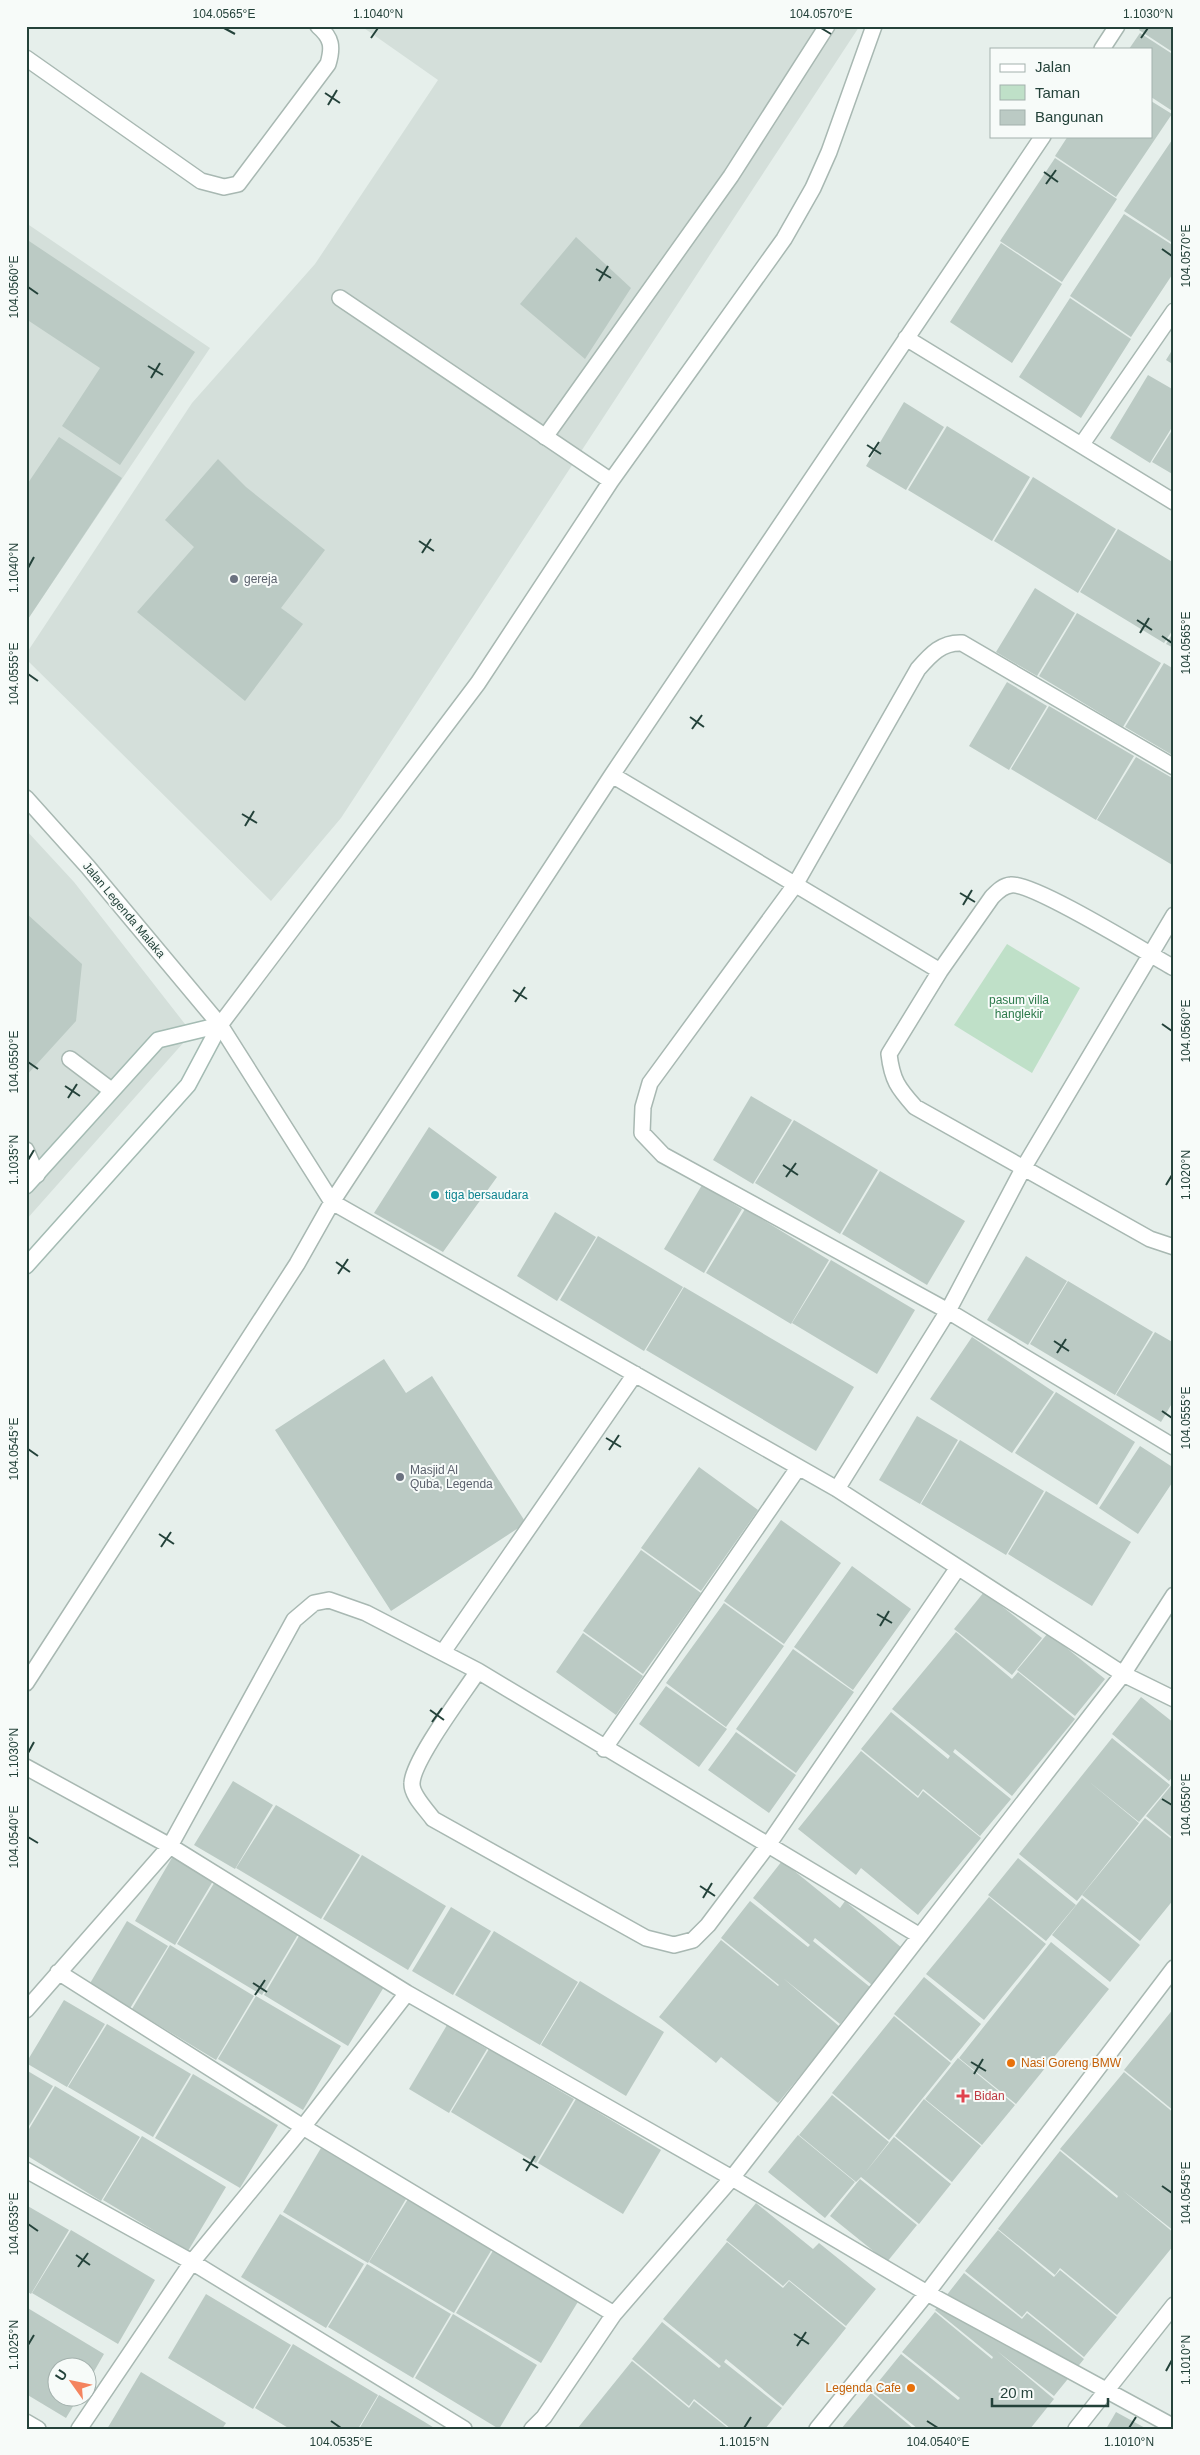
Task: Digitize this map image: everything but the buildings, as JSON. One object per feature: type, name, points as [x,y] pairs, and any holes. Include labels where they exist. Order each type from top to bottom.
[{"type":"street","points":[[26,58],[201,182],[224,187],[238,184],[328,64],[332,45],[328,36],[318,26]]},
{"type":"street","points":[[545,438],[731,176],[826,26]]},
{"type":"street","points":[[1103,48],[1117,26]]},
{"type":"street","points":[[26,1266],[188,1085],[220,1025],[478,682],[611,481],[796,218],[830,152],[872,27]]},
{"type":"street","points":[[26,1683],[297,1264],[332,1202],[612,775],[1042,138]]},
{"type":"street","points":[[340,298],[611,481]]},
{"type":"street","points":[[1082,444],[1174,311]]},
{"type":"street","points":[[906,338],[1174,502]]},
{"type":"street","points":[[1174,767],[962,643],[951,643],[932,652],[918,669],[795,885],[650,1083],[643,1106],[642,1133],[663,1156],[948,1311],[1174,1447]]},
{"type":"street","points":[[612,775],[940,971]]},
{"type":"street","name":"Jalan Legenda Malaka","points":[[26,798],[88,867],[220,1025],[332,1202]]},
{"type":"street","points":[[1174,968],[1024,886],[1011,885],[1001,888],[992,897],[940,971],[890,1054],[891,1069],[896,1085],[915,1107],[1150,1239],[1174,1247]]},
{"type":"street","points":[[837,1489],[948,1311],[1024,1167],[1174,915]]},
{"type":"street","points":[[26,1186],[158,1040],[220,1025]]},
{"type":"street","points":[[70,1059],[111,1090]]},
{"type":"street","points":[[26,1150],[37,1175]]},
{"type":"street","points":[[332,1202],[837,1489],[1122,1674],[1174,1698]]},
{"type":"street","points":[[443,1652],[634,1374]]},
{"type":"street","points":[[604,1749],[798,1468]]},
{"type":"street","points":[[478,1671],[418,1761],[412,1784],[417,1798],[433,1818],[646,1938],[674,1946],[693,1940],[708,1925],[768,1846],[958,1569]]},
{"type":"street","points":[[532,2429],[544,2417],[614,2314],[732,2178],[1122,1674],[1174,1595]]},
{"type":"street","points":[[26,2010],[170,1846],[294,1620],[314,1603],[329,1600],[366,1613],[478,1671],[604,1749],[920,1936]]},
{"type":"street","points":[[26,1767],[170,1846],[407,1993],[732,2178],[927,2293],[1174,2427]]},
{"type":"street","points":[[818,2429],[927,2293],[1174,1968]]},
{"type":"street","points":[[58,1972],[303,2127],[614,2314]]},
{"type":"street","points":[[79,2429],[192,2262],[303,2127],[407,1993]]},
{"type":"street","points":[[26,2170],[192,2262],[464,2429]]},
{"type":"street","points":[[1076,2429],[1106,2390],[1168,2322],[1174,2304]]},
{"type":"street","points":[[26,2422],[38,2429]]},
{"type":"shaded area","points":[[361,26],[859,27],[341,818],[271,901],[26,659],[26,654],[192,403],[315,264],[438,80]]},
{"type":"shaded area","points":[[26,223],[210,348],[26,622]]},
{"type":"shaded area","points":[[26,830],[74,882],[192,1033],[26,1220]]},
{"type":"green space","name":"pasum villa hanglekir","points":[[1007,944],[1080,988],[1032,1073],[954,1025]]},
{"type":"place","name":"gereja","points":[[234,579]]},
{"type":"place","name":"tiga bersaudara","points":[[435,1195]]},
{"type":"place","name":"Masjid Al Quba, Legenda","points":[[400,1477]]},
{"type":"place","name":"Nasi Goreng BMW","points":[[1011,2063]]},
{"type":"place","name":"Bidan","points":[[963,2096]]},
{"type":"place","name":"Legenda Cafe","points":[[911,2388]]}]
